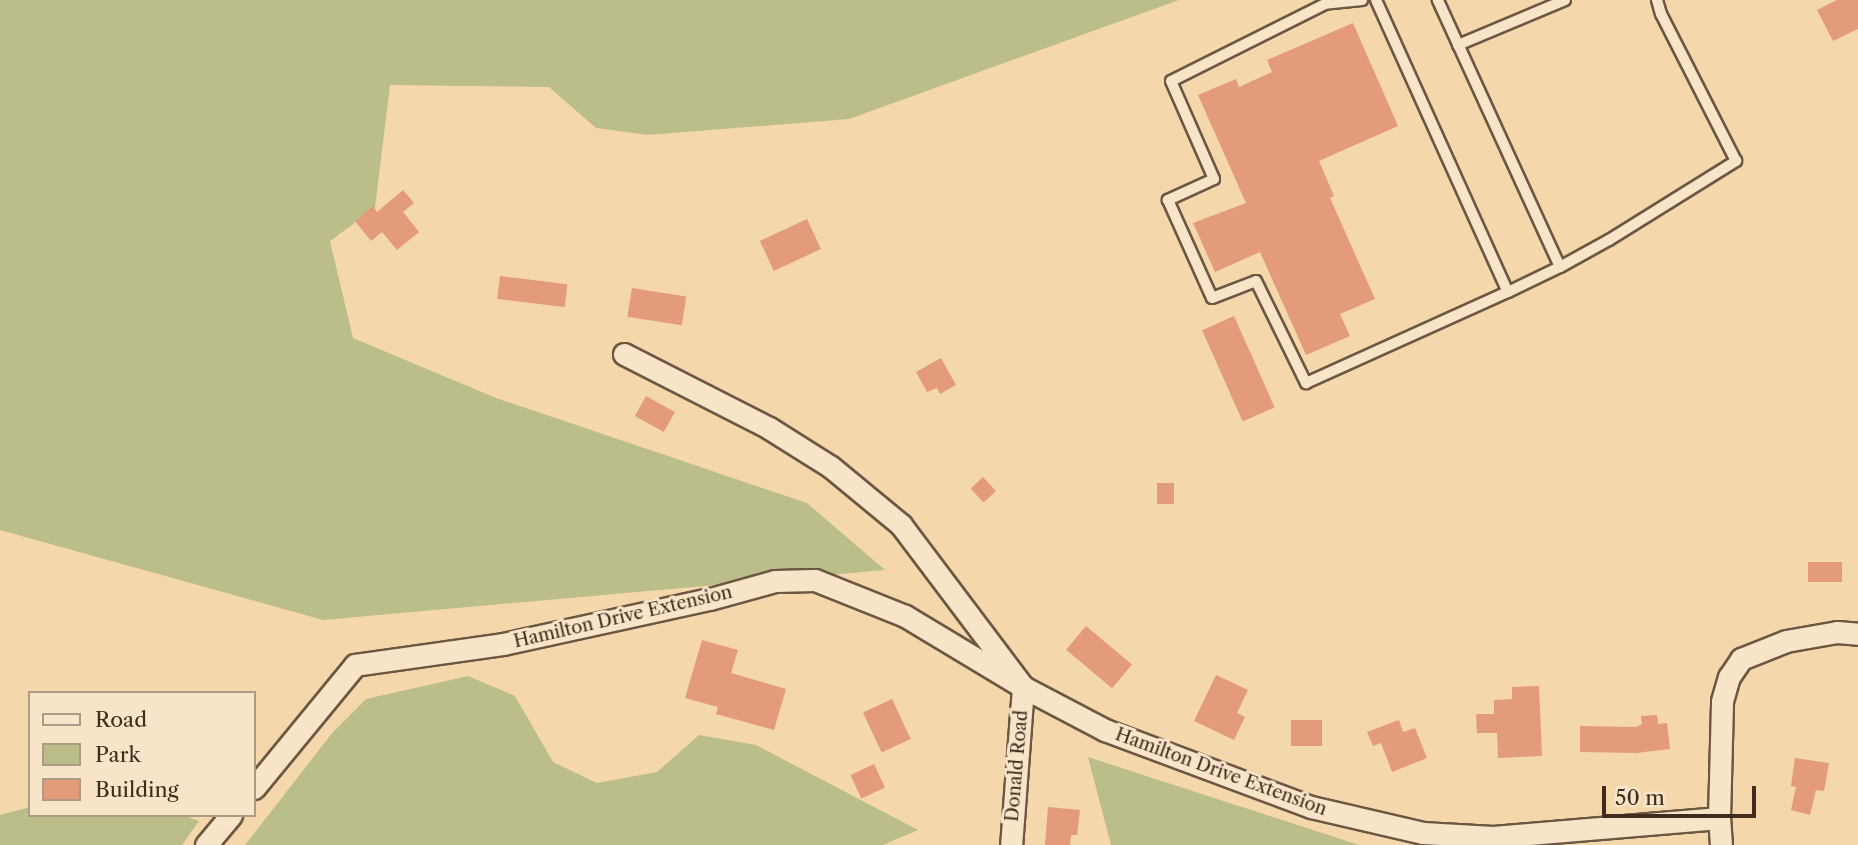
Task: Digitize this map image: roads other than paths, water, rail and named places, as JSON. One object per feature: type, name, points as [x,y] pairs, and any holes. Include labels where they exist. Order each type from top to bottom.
[{"type":"street","name":"Hamilton Drive Extension","points":[[624,354],[769,428],[831,467],[901,525],[1023,687]]},
{"type":"street","name":"Hamilton Drive Extension","points":[[256,786],[355,665],[503,644],[710,599],[775,581],[815,580],[905,616],[1023,687],[1105,730],[1311,807],[1423,833],[1493,837],[1719,818]]},
{"type":"street","points":[[1721,845],[1719,818],[1722,701],[1729,677],[1741,659],[1786,641],[1837,632],[1858,634]]},
{"type":"street","name":"Donald Road","points":[[1011,845],[1023,687]]},
{"type":"street","points":[[206,845],[229,817]]},
{"type":"lane","points":[[1362,0],[1325,5],[1171,81],[1214,179],[1168,200],[1212,298],[1256,281],[1307,383],[1560,267],[1609,240],[1736,161],[1661,14],[1657,0]]},
{"type":"lane","points":[[1376,0],[1508,292]]},
{"type":"lane","points":[[1438,0],[1560,267]]},
{"type":"lane","points":[[1458,45],[1565,0]]}]
